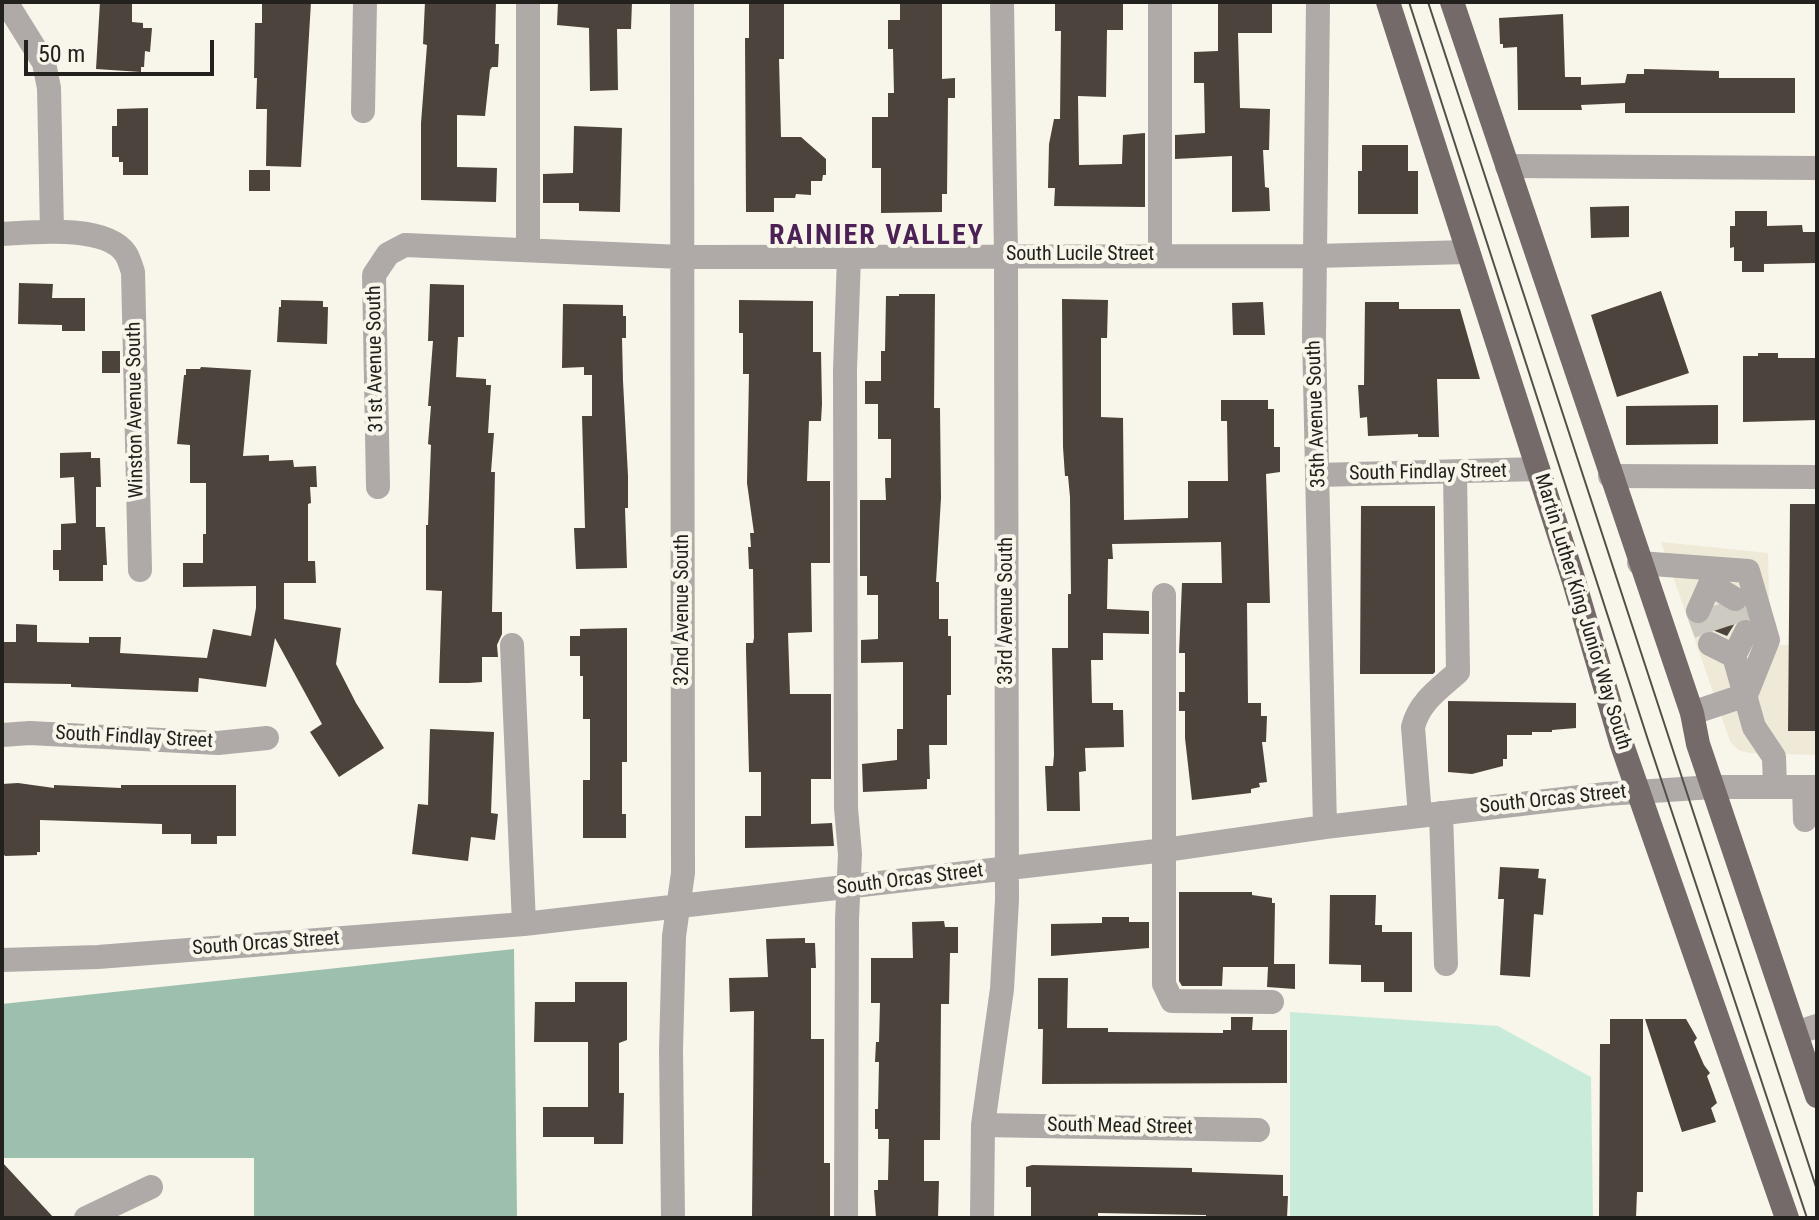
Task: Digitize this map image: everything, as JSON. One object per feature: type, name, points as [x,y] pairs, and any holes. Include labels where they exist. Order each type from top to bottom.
[{"type":"main road","name":"Martin Luther King Junior Way South","points":[[1388,2],[1638,791],[1787,1218]]},
{"type":"main road","points":[[1452,2],[1692,713],[1698,744],[1807,1030],[1817,1096]]},
{"type":"street","points":[[2,234],[52,231],[49,88],[44,63],[6,2]]},
{"type":"street","points":[[363,111],[365,2]]},
{"type":"street","points":[[528,2],[528,249]]},
{"type":"street","name":"32nd Avenue South","points":[[673,1218],[673,950],[683,873],[682,2]]},
{"type":"street","name":"33rd Avenue South","points":[[982,1218],[983,1125],[1002,989],[1007,868],[1006,255],[1002,2]]},
{"type":"street","points":[[1160,2],[1160,255]]},
{"type":"street","name":"35th Avenue South","points":[[1318,2],[1315,256],[1325,827]]},
{"type":"street","points":[[1507,166],[1817,168]]},
{"type":"street","name":"Winston Avenue South","points":[[52,231],[108,238],[125,252],[133,272],[140,570]]},
{"type":"street","name":"South Lucile Street","points":[[405,245],[682,257],[1315,256],[1468,252]]},
{"type":"street","name":"31st Avenue South","points":[[378,487],[374,275],[388,254],[405,245]]},
{"type":"street","points":[[846,1218],[849,887],[845,370],[849,257]]},
{"type":"street","name":"South Findlay Street","points":[[1319,475],[1538,469]]},
{"type":"street","points":[[1446,964],[1430,814],[1413,727],[1415,717],[1429,697],[1458,672],[1459,563],[1455,473]]},
{"type":"street","points":[[1610,476],[1817,477]]},
{"type":"street","points":[[1639,563],[1713,593],[1748,571],[1768,640],[1746,695],[1692,713]]},
{"type":"street","points":[[1164,595],[1164,984],[1172,1001],[1272,1002]]},
{"type":"street","points":[[1729,642],[1754,727],[1774,757],[1775,787]]},
{"type":"street","points":[[512,645],[524,924]]},
{"type":"street","name":"South Findlay Street","points":[[2,735],[30,733],[218,743],[267,738]]},
{"type":"street","points":[[1805,820],[1810,787]]},
{"type":"street","name":"South Orcas Street","points":[[2,960],[98,957],[524,924],[1165,850],[1325,827],[1638,791],[1810,787]]},
{"type":"street","name":"South Mead Street","points":[[983,1125],[1258,1130]]},
{"type":"street","points":[[86,1218],[151,1187]]},
{"type":"shaded area","points":[[1661,542],[1768,553],[1770,645],[1817,645],[1817,755],[1749,753],[1738,750],[1730,741]]},
{"type":"green space","points":[[514,949],[517,1218],[254,1218],[254,1158],[2,1158],[2,1004]]},
{"type":"green space","points":[[1290,1012],[1498,1026],[1591,1077],[1593,1218],[1290,1218]]},
{"type":"building","points":[[100,2],[132,2],[132,22],[143,23],[143,28],[152,28],[150,52],[145,51],[141,72],[96,69]]},
{"type":"building","points":[[262,2],[311,2],[301,167],[266,166],[267,109],[256,109],[257,78],[254,78],[255,23],[262,23]]},
{"type":"building","points":[[425,2],[496,2],[498,67],[490,70],[485,116],[457,115],[457,167],[497,168],[496,202],[421,200],[421,123],[427,45],[423,44]]},
{"type":"building","points":[[558,2],[632,2],[631,29],[617,29],[618,90],[590,91],[589,28],[557,25]]},
{"type":"building","points":[[749,2],[784,2],[784,59],[779,59],[781,137],[801,137],[826,159],[826,175],[823,175],[822,181],[811,181],[811,195],[774,198],[774,212],[746,212],[745,38],[749,38]]},
{"type":"building","points":[[900,2],[942,2],[942,79],[955,78],[955,98],[948,98],[947,194],[942,194],[942,212],[881,213],[881,168],[872,168],[872,117],[888,117],[888,93],[894,93],[893,49],[888,49],[888,20],[900,20]]},
{"type":"building","points":[[1055,2],[1123,2],[1123,30],[1107,30],[1106,97],[1078,96],[1079,165],[1122,164],[1123,135],[1145,133],[1145,207],[1054,206],[1055,188],[1048,188],[1049,144],[1054,119],[1060,119],[1061,31],[1055,31]]},
{"type":"building","points":[[1218,2],[1272,2],[1272,33],[1238,33],[1240,108],[1270,109],[1269,150],[1263,150],[1270,211],[1232,212],[1232,156],[1175,159],[1175,135],[1205,133],[1204,83],[1194,83],[1194,52],[1218,51]]},
{"type":"building","points":[[1563,14],[1565,77],[1581,77],[1581,85],[1625,83],[1627,74],[1644,74],[1644,69],[1719,71],[1719,78],[1795,78],[1795,113],[1625,113],[1625,103],[1581,105],[1582,110],[1518,110],[1517,47],[1503,48],[1500,44],[1499,18]]},
{"type":"building","points":[[148,108],[148,175],[123,175],[123,162],[119,162],[119,157],[112,157],[112,126],[117,126],[117,109]]},
{"type":"building","points":[[574,126],[622,128],[620,212],[579,211],[579,203],[543,203],[543,174],[573,173]]},
{"type":"building","points":[[1362,145],[1408,145],[1408,171],[1418,171],[1418,214],[1358,214],[1358,171],[1362,171]]},
{"type":"building","points":[[249,170],[270,170],[270,191],[249,191]]},
{"type":"building","points":[[1629,206],[1629,237],[1591,238],[1590,207]]},
{"type":"building","points":[[1735,211],[1767,211],[1767,226],[1802,225],[1803,232],[1817,232],[1817,263],[1764,264],[1764,272],[1742,272],[1742,261],[1734,261],[1734,247],[1730,248],[1730,226],[1735,226]]},
{"type":"building","points":[[19,283],[53,284],[52,298],[85,298],[85,331],[62,331],[62,325],[18,324]]},
{"type":"building","points":[[430,284],[464,285],[464,337],[458,337],[456,377],[486,379],[486,385],[491,385],[488,433],[494,433],[491,472],[495,472],[492,612],[502,612],[502,634],[497,645],[498,657],[482,657],[482,682],[439,683],[442,591],[426,590],[431,445],[428,444],[431,406],[428,406],[433,341],[428,341]]},
{"type":"building","points":[[1661,291],[1689,373],[1617,397],[1591,315]]},
{"type":"building","points":[[935,294],[934,408],[940,408],[941,498],[936,582],[939,582],[939,619],[948,619],[948,636],[951,636],[951,695],[947,695],[947,745],[929,745],[930,779],[927,779],[927,789],[863,792],[862,764],[897,760],[897,729],[903,729],[903,662],[861,663],[861,640],[878,639],[878,595],[867,595],[867,576],[860,576],[860,500],[886,500],[885,478],[891,478],[891,439],[878,439],[878,404],[865,404],[865,381],[881,381],[886,296]]},
{"type":"building","points":[[1062,299],[1108,300],[1107,338],[1101,338],[1101,417],[1123,418],[1124,520],[1188,518],[1188,481],[1228,481],[1227,421],[1221,421],[1221,400],[1268,400],[1268,409],[1274,409],[1274,447],[1280,447],[1280,472],[1266,474],[1270,603],[1247,603],[1248,703],[1261,703],[1261,716],[1267,716],[1266,742],[1262,742],[1267,782],[1259,783],[1260,787],[1251,789],[1251,793],[1192,800],[1185,711],[1179,711],[1179,692],[1185,692],[1185,653],[1179,653],[1182,583],[1222,583],[1221,542],[1112,544],[1113,559],[1108,559],[1107,609],[1149,611],[1149,634],[1103,633],[1103,660],[1091,660],[1092,703],[1113,703],[1113,710],[1123,710],[1124,747],[1085,748],[1086,771],[1079,772],[1080,811],[1047,811],[1045,766],[1053,766],[1054,755],[1052,648],[1068,648],[1068,594],[1071,594],[1070,497],[1063,447]]},
{"type":"building","points":[[281,300],[323,301],[323,307],[328,307],[327,344],[277,342]]},
{"type":"building","points":[[739,300],[813,301],[813,352],[821,352],[822,404],[821,421],[809,421],[807,481],[830,481],[830,563],[811,563],[812,632],[788,633],[790,694],[831,694],[831,779],[811,779],[811,824],[832,823],[834,846],[745,848],[745,816],[761,816],[761,772],[749,772],[746,643],[753,643],[754,638],[753,569],[749,569],[748,547],[751,547],[750,533],[754,533],[747,483],[749,374],[743,374]]},
{"type":"building","points":[[1263,302],[1265,335],[1233,335],[1232,303]]},
{"type":"building","points":[[1365,302],[1399,302],[1399,309],[1460,309],[1480,379],[1437,379],[1439,437],[1418,437],[1418,434],[1368,436],[1367,417],[1360,418],[1358,385],[1364,385]]},
{"type":"building","points":[[563,304],[623,305],[623,316],[626,316],[626,338],[622,338],[628,476],[628,508],[625,508],[627,568],[576,569],[574,528],[585,528],[582,416],[592,416],[592,375],[584,375],[584,367],[562,368]]},
{"type":"building","points":[[102,351],[120,351],[120,373],[102,373]]},
{"type":"building","points":[[1758,353],[1778,353],[1778,358],[1817,358],[1817,420],[1743,422],[1743,356],[1758,356]]},
{"type":"building","points":[[186,369],[251,370],[243,456],[269,455],[269,461],[293,460],[294,467],[316,466],[317,487],[310,487],[311,503],[308,504],[308,561],[315,561],[316,583],[284,583],[284,619],[341,628],[336,664],[384,748],[339,777],[310,732],[322,724],[275,638],[266,687],[199,678],[198,692],[2,683],[2,642],[16,642],[16,624],[37,625],[37,642],[89,643],[89,637],[121,637],[120,653],[207,658],[213,629],[251,636],[256,586],[183,587],[183,563],[203,563],[203,534],[206,534],[206,483],[190,483],[190,445],[177,444],[184,375]]},
{"type":"building","points":[[1718,405],[1718,444],[1626,445],[1626,406]]},
{"type":"building","points":[[91,452],[91,458],[100,458],[101,487],[96,487],[96,527],[105,527],[107,565],[103,565],[103,581],[59,581],[59,570],[53,570],[53,550],[61,550],[61,524],[76,523],[74,477],[60,478],[60,453]]},
{"type":"building","points":[[1790,504],[1817,504],[1817,731],[1788,731]]},
{"type":"building","points":[[1361,506],[1435,506],[1433,674],[1360,674]]},
{"type":"building","points":[[1717,606],[1734,614],[1744,611],[1746,617],[1737,620],[1727,636],[1710,629],[1700,634],[1697,626],[1707,623]]},
{"type":"building","points":[[627,628],[627,762],[622,762],[622,814],[626,814],[626,838],[583,838],[583,780],[590,780],[590,719],[583,719],[580,656],[570,656],[570,636],[580,636],[580,629]]},
{"type":"building","points":[[1448,701],[1576,703],[1576,728],[1532,732],[1532,735],[1507,735],[1507,759],[1503,759],[1503,766],[1472,774],[1448,772]]},
{"type":"building","points":[[430,729],[494,732],[491,813],[498,814],[495,840],[471,837],[468,861],[412,854],[418,804],[428,805]]},
{"type":"building","points":[[2,784],[54,788],[54,785],[121,788],[121,785],[236,785],[236,836],[217,836],[217,844],[191,844],[191,834],[162,834],[162,824],[40,820],[40,852],[37,855],[5,856],[2,852]]},
{"type":"building","points":[[1500,867],[1539,869],[1538,878],[1546,879],[1543,915],[1534,914],[1530,977],[1500,975],[1504,899],[1498,899]]},
{"type":"building","points":[[1179,892],[1252,892],[1252,895],[1272,898],[1272,903],[1275,903],[1274,964],[1295,964],[1295,989],[1267,987],[1268,967],[1223,967],[1222,986],[1182,986],[1179,981]]},
{"type":"building","points":[[1330,895],[1376,895],[1375,925],[1382,925],[1382,932],[1412,932],[1412,992],[1384,992],[1384,982],[1361,982],[1361,965],[1329,964]]},
{"type":"building","points":[[1102,917],[1129,917],[1129,922],[1149,922],[1149,948],[1051,956],[1051,924],[1102,923]]},
{"type":"building","points":[[944,921],[945,927],[958,927],[958,953],[950,953],[949,1004],[941,1004],[940,1140],[924,1140],[924,1181],[939,1181],[938,1218],[876,1218],[874,1190],[878,1190],[878,1180],[888,1180],[889,1139],[878,1139],[878,1129],[875,1129],[879,1062],[875,1062],[880,1003],[871,1003],[871,958],[913,958],[912,922]]},
{"type":"building","points":[[805,938],[805,943],[815,943],[816,968],[811,968],[811,1039],[824,1039],[824,1163],[830,1163],[830,1218],[759,1218],[752,1216],[754,1011],[730,1012],[729,978],[768,977],[766,939]]},
{"type":"building","points":[[1038,978],[1068,978],[1067,1028],[1108,1028],[1108,1032],[1223,1033],[1223,1030],[1231,1030],[1231,1017],[1253,1017],[1252,1030],[1287,1030],[1287,1083],[1042,1084],[1043,1029],[1038,1029]]},
{"type":"building","points":[[575,982],[627,982],[627,1040],[619,1043],[619,1093],[624,1093],[623,1144],[594,1144],[594,1137],[543,1137],[543,1107],[588,1107],[588,1042],[534,1042],[535,1002],[575,1002]]},
{"type":"building","points":[[1610,1019],[1643,1019],[1643,1192],[1637,1192],[1636,1218],[1599,1218],[1600,1044],[1610,1044]]},
{"type":"building","points":[[1645,1019],[1686,1019],[1710,1073],[1707,1076],[1717,1103],[1711,1108],[1716,1122],[1682,1132]]},
{"type":"building","points":[[2,1162],[54,1218],[2,1218]]},
{"type":"building","points":[[1026,1167],[1192,1168],[1192,1172],[1283,1175],[1283,1196],[1288,1196],[1287,1218],[1098,1213],[1098,1218],[1031,1217],[1031,1187],[1026,1187]]},
{"type":"tunnel","points":[[1735,599],[1746,632]]},
{"type":"tunnel","points":[[1716,605],[1727,638]]},
{"type":"tunnel","points":[[1698,611],[1710,644]]},
{"type":"tram line","points":[[1409,2],[1648,740],[1807,1218]]},
{"type":"tram line","points":[[1428,2],[1817,1190]]},
{"type":"district","name":"RAINIER VALLEY","points":[[877,237]]}]
